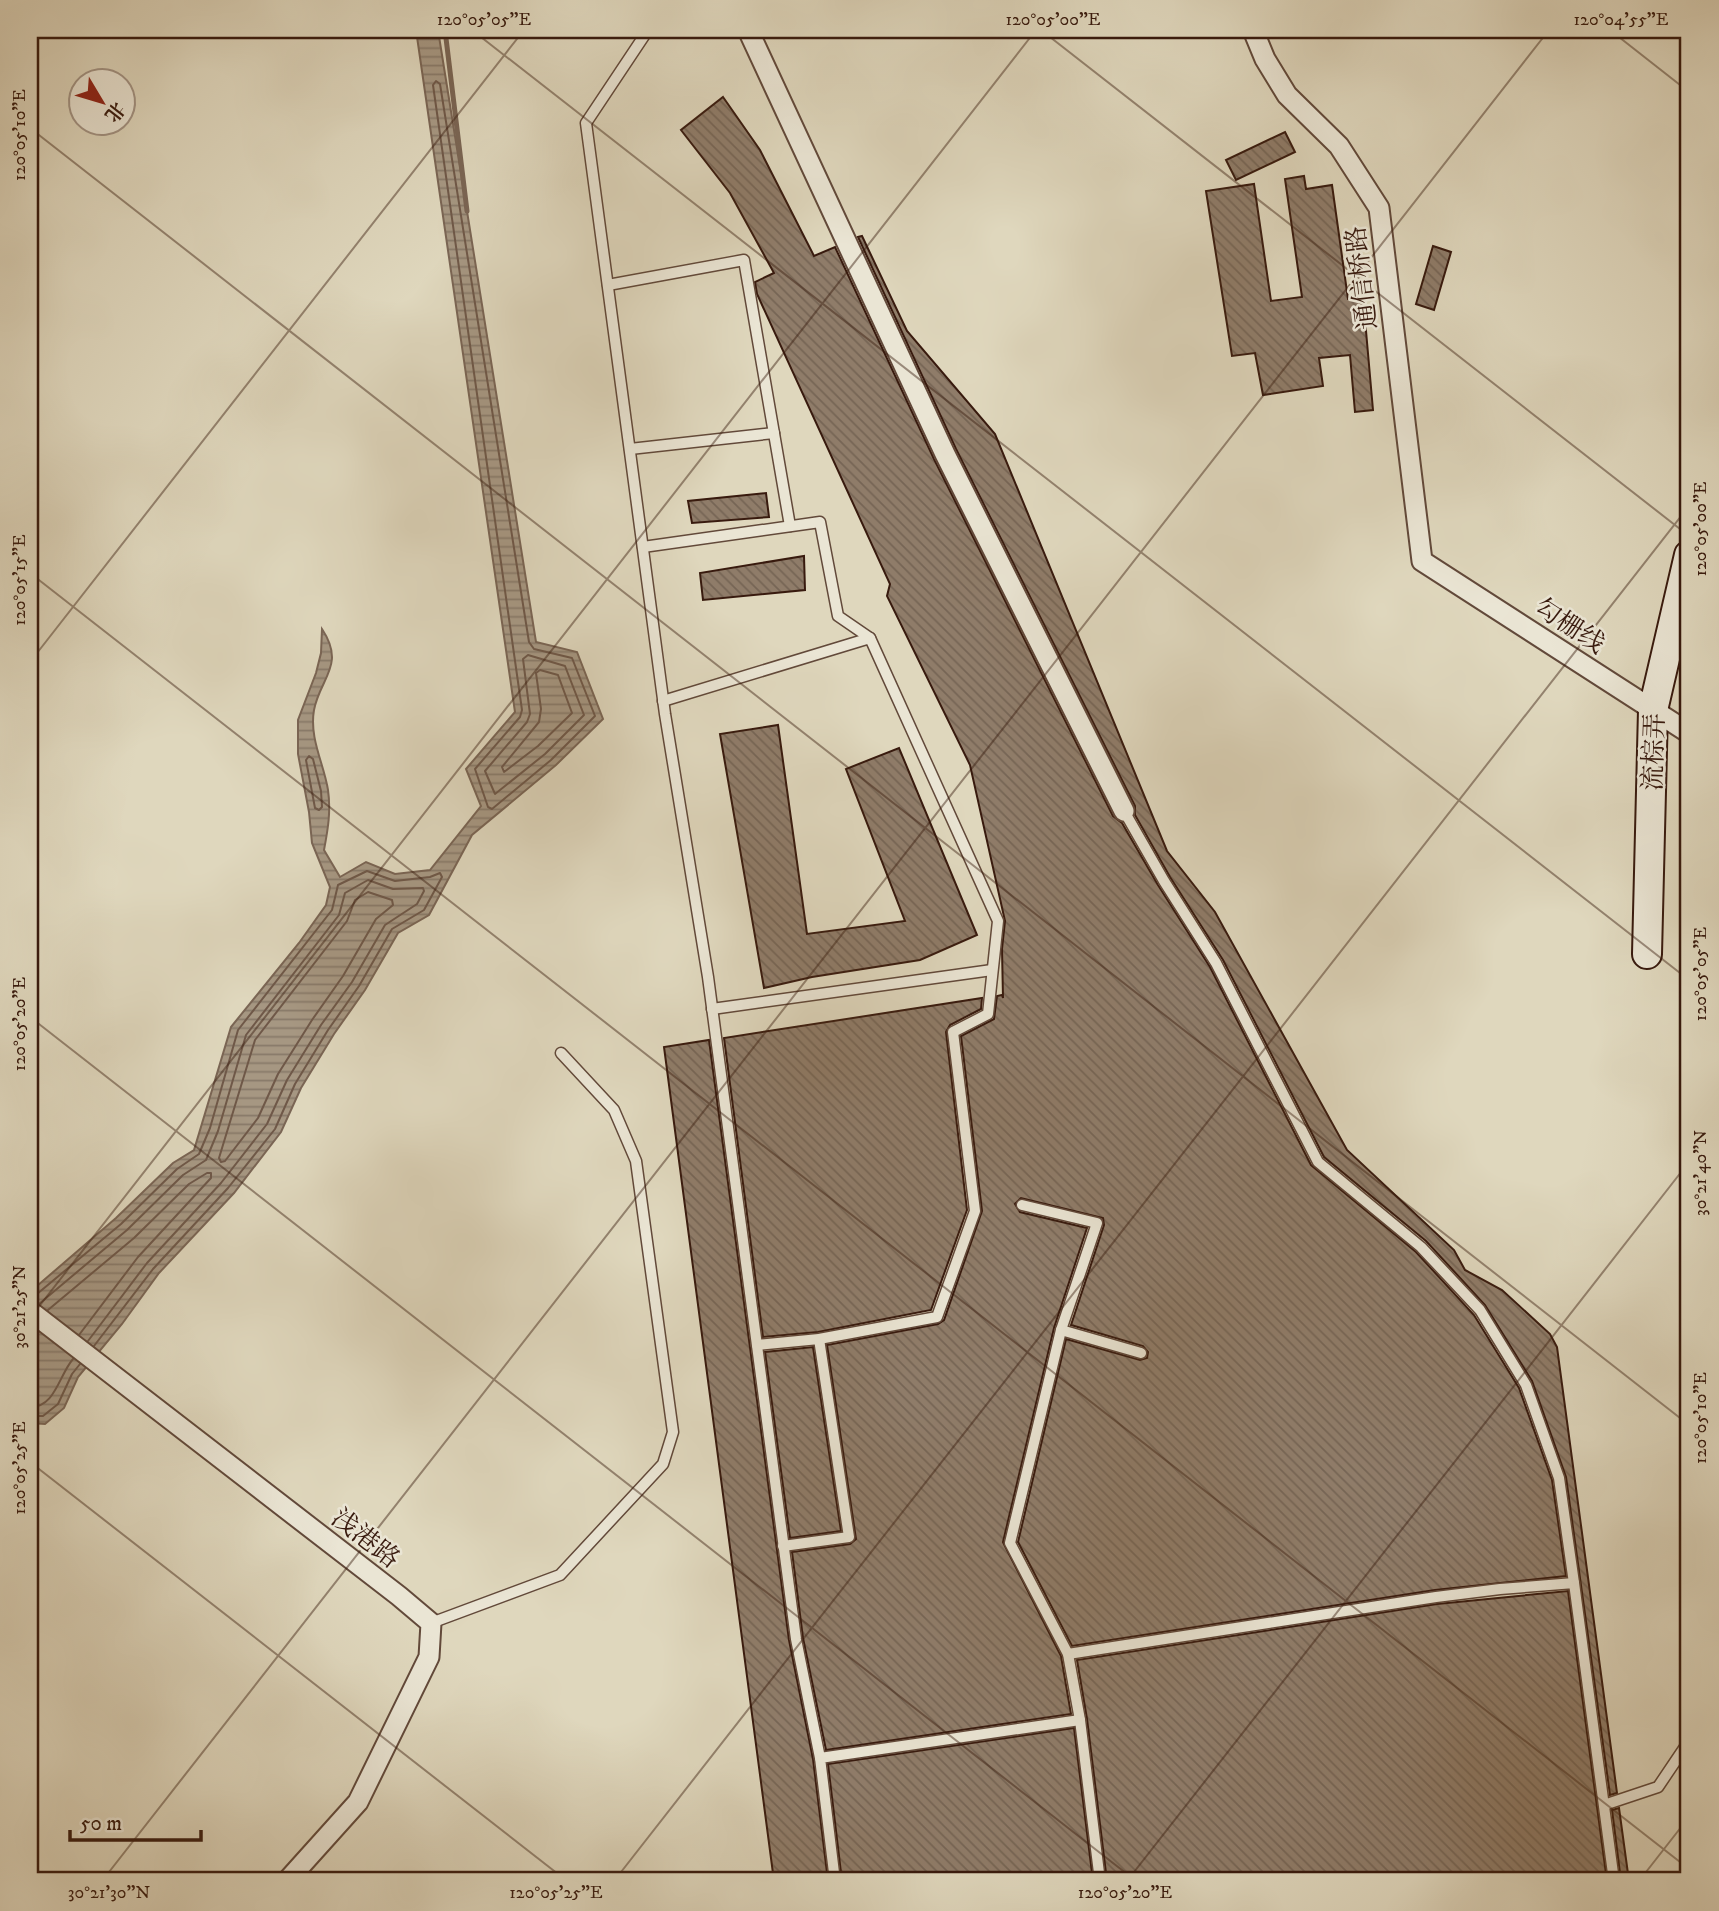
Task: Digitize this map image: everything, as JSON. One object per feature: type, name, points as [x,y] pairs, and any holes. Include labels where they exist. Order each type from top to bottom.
[{"type":"street","points":[[748,30],[944,454],[1124,811]]},
{"type":"street","name":"通信桥路","points":[[1253,30],[1265,59],[1287,95],[1339,146],[1379,208],[1422,561]]},
{"type":"street","name":"流棕弄","points":[[1647,954],[1653,710],[1689,555]]},
{"type":"street","name":"勾栅线","points":[[1422,561],[1689,733]]},
{"type":"street","name":"浅港路","points":[[30,1311],[400,1596],[430,1623]]},
{"type":"street","points":[[287,1881],[358,1802],[429,1657],[430,1623]]},
{"type":"lane","points":[[648,30],[586,123],[663,701],[712,1009],[796,1639],[820,1758],[835,1881]]},
{"type":"lane","points":[[608,285],[744,261],[790,526]]},
{"type":"lane","points":[[629,449],[774,433]]},
{"type":"lane","points":[[643,547],[820,522],[838,616],[870,638],[998,921],[988,1013],[953,1032],[975,1211],[937,1317],[819,1339],[757,1345]]},
{"type":"lane","points":[[663,701],[870,638]]},
{"type":"lane","points":[[1124,811],[1216,964],[1318,1162],[1421,1247],[1480,1310],[1527,1385],[1559,1478],[1614,1881]]},
{"type":"lane","points":[[712,1009],[992,970]]},
{"type":"lane","points":[[430,1623],[560,1575],[663,1464],[673,1432],[636,1161],[614,1110],[561,1053]]},
{"type":"lane","points":[[1022,1205],[1097,1223],[1060,1330],[1010,1543],[1068,1654],[1080,1720],[1100,1881]]},
{"type":"lane","points":[[1060,1330],[1141,1353]]},
{"type":"lane","points":[[783,1546],[849,1537],[819,1339]]},
{"type":"lane","points":[[1068,1654],[1500,1588],[1574,1583]]},
{"type":"lane","points":[[820,1758],[1080,1720]]},
{"type":"lane","points":[[1604,1805],[1658,1787],[1689,1741]]},
{"type":"water","points":[[416,30],[438,30],[536,642],[577,652],[603,719],[556,765],[472,835],[429,915],[398,933],[365,990],[301,1088],[281,1132],[234,1193],[159,1273],[122,1324],[78,1377],[64,1408],[45,1424],[30,1423],[30,1292],[116,1218],[173,1163],[194,1150],[231,1027],[326,905],[330,887],[312,843],[298,754],[298,720],[316,673],[321,653],[322,629],[329,642],[332,662],[317,699],[313,720],[329,798],[329,820],[324,850],[340,877],[366,862],[395,874],[430,870],[481,806],[466,769],[515,712]]},
{"type":"building","points":[[723,97],[760,150],[814,256],[835,247],[934,459],[1113,816],[1122,823],[1210,967],[1311,1165],[1416,1252],[1474,1315],[1519,1388],[1552,1480],[1566,1576],[1435,1590],[1072,1646],[1018,1542],[1066,1339],[1140,1360],[1147,1358],[1148,1352],[1143,1346],[1071,1325],[1104,1225],[1103,1218],[1021,1198],[1015,1204],[1020,1212],[1087,1228],[1054,1328],[1003,1542],[1061,1656],[1071,1714],[826,1750],[803,1638],[792,1552],[850,1544],[856,1539],[827,1345],[938,1324],[944,1320],[982,1211],[961,1036],[994,1019],[997,996],[1002,995],[1003,998],[1002,949],[1005,921],[970,765],[887,596],[890,584],[757,294],[755,282],[774,273],[730,193],[681,130]]},
{"type":"building","points":[[1285,132],[1295,152],[1236,180],[1226,160]]},
{"type":"building","points":[[1304,176],[1306,189],[1332,185],[1348,299],[1363,297],[1373,410],[1355,412],[1350,355],[1319,358],[1323,386],[1263,395],[1255,353],[1232,356],[1206,191],[1254,184],[1271,301],[1302,297],[1285,179]]},
{"type":"building","points":[[862,236],[907,331],[995,434],[1167,851],[1215,912],[1347,1150],[1454,1250],[1465,1270],[1502,1290],[1550,1334],[1557,1347],[1617,1793],[1610,1795],[1566,1477],[1532,1381],[1485,1305],[1426,1241],[1324,1157],[1223,960],[1170,877],[1135,815],[1135,806],[956,449],[858,237]]},
{"type":"building","points":[[1433,246],[1451,252],[1434,310],[1416,304]]},
{"type":"building","points":[[766,493],[769,517],[692,523],[688,501]]},
{"type":"building","points":[[804,556],[805,590],[703,600],[700,573]]},
{"type":"building","points":[[778,725],[807,934],[905,921],[846,769],[899,748],[977,935],[920,960],[812,977],[764,988],[720,734]]},
{"type":"building","points":[[982,998],[981,1009],[950,1025],[946,1032],[967,1210],[931,1310],[818,1332],[763,1337],[724,1038]]},
{"type":"building","points":[[709,1040],[789,1640],[813,1759],[828,1881],[774,1881],[664,1047]]},
{"type":"building","points":[[813,1347],[841,1531],[790,1538],[765,1352]]},
{"type":"building","points":[[1568,1591],[1607,1881],[1107,1881],[1077,1660],[1437,1604]]},
{"type":"building","points":[[1074,1728],[1093,1881],[842,1881],[828,1764]]},
{"type":"building","points":[[1619,1808],[1629,1881],[1621,1881],[1612,1810]]},
{"type":"waterway","points":[[445,30],[467,211]]}]
